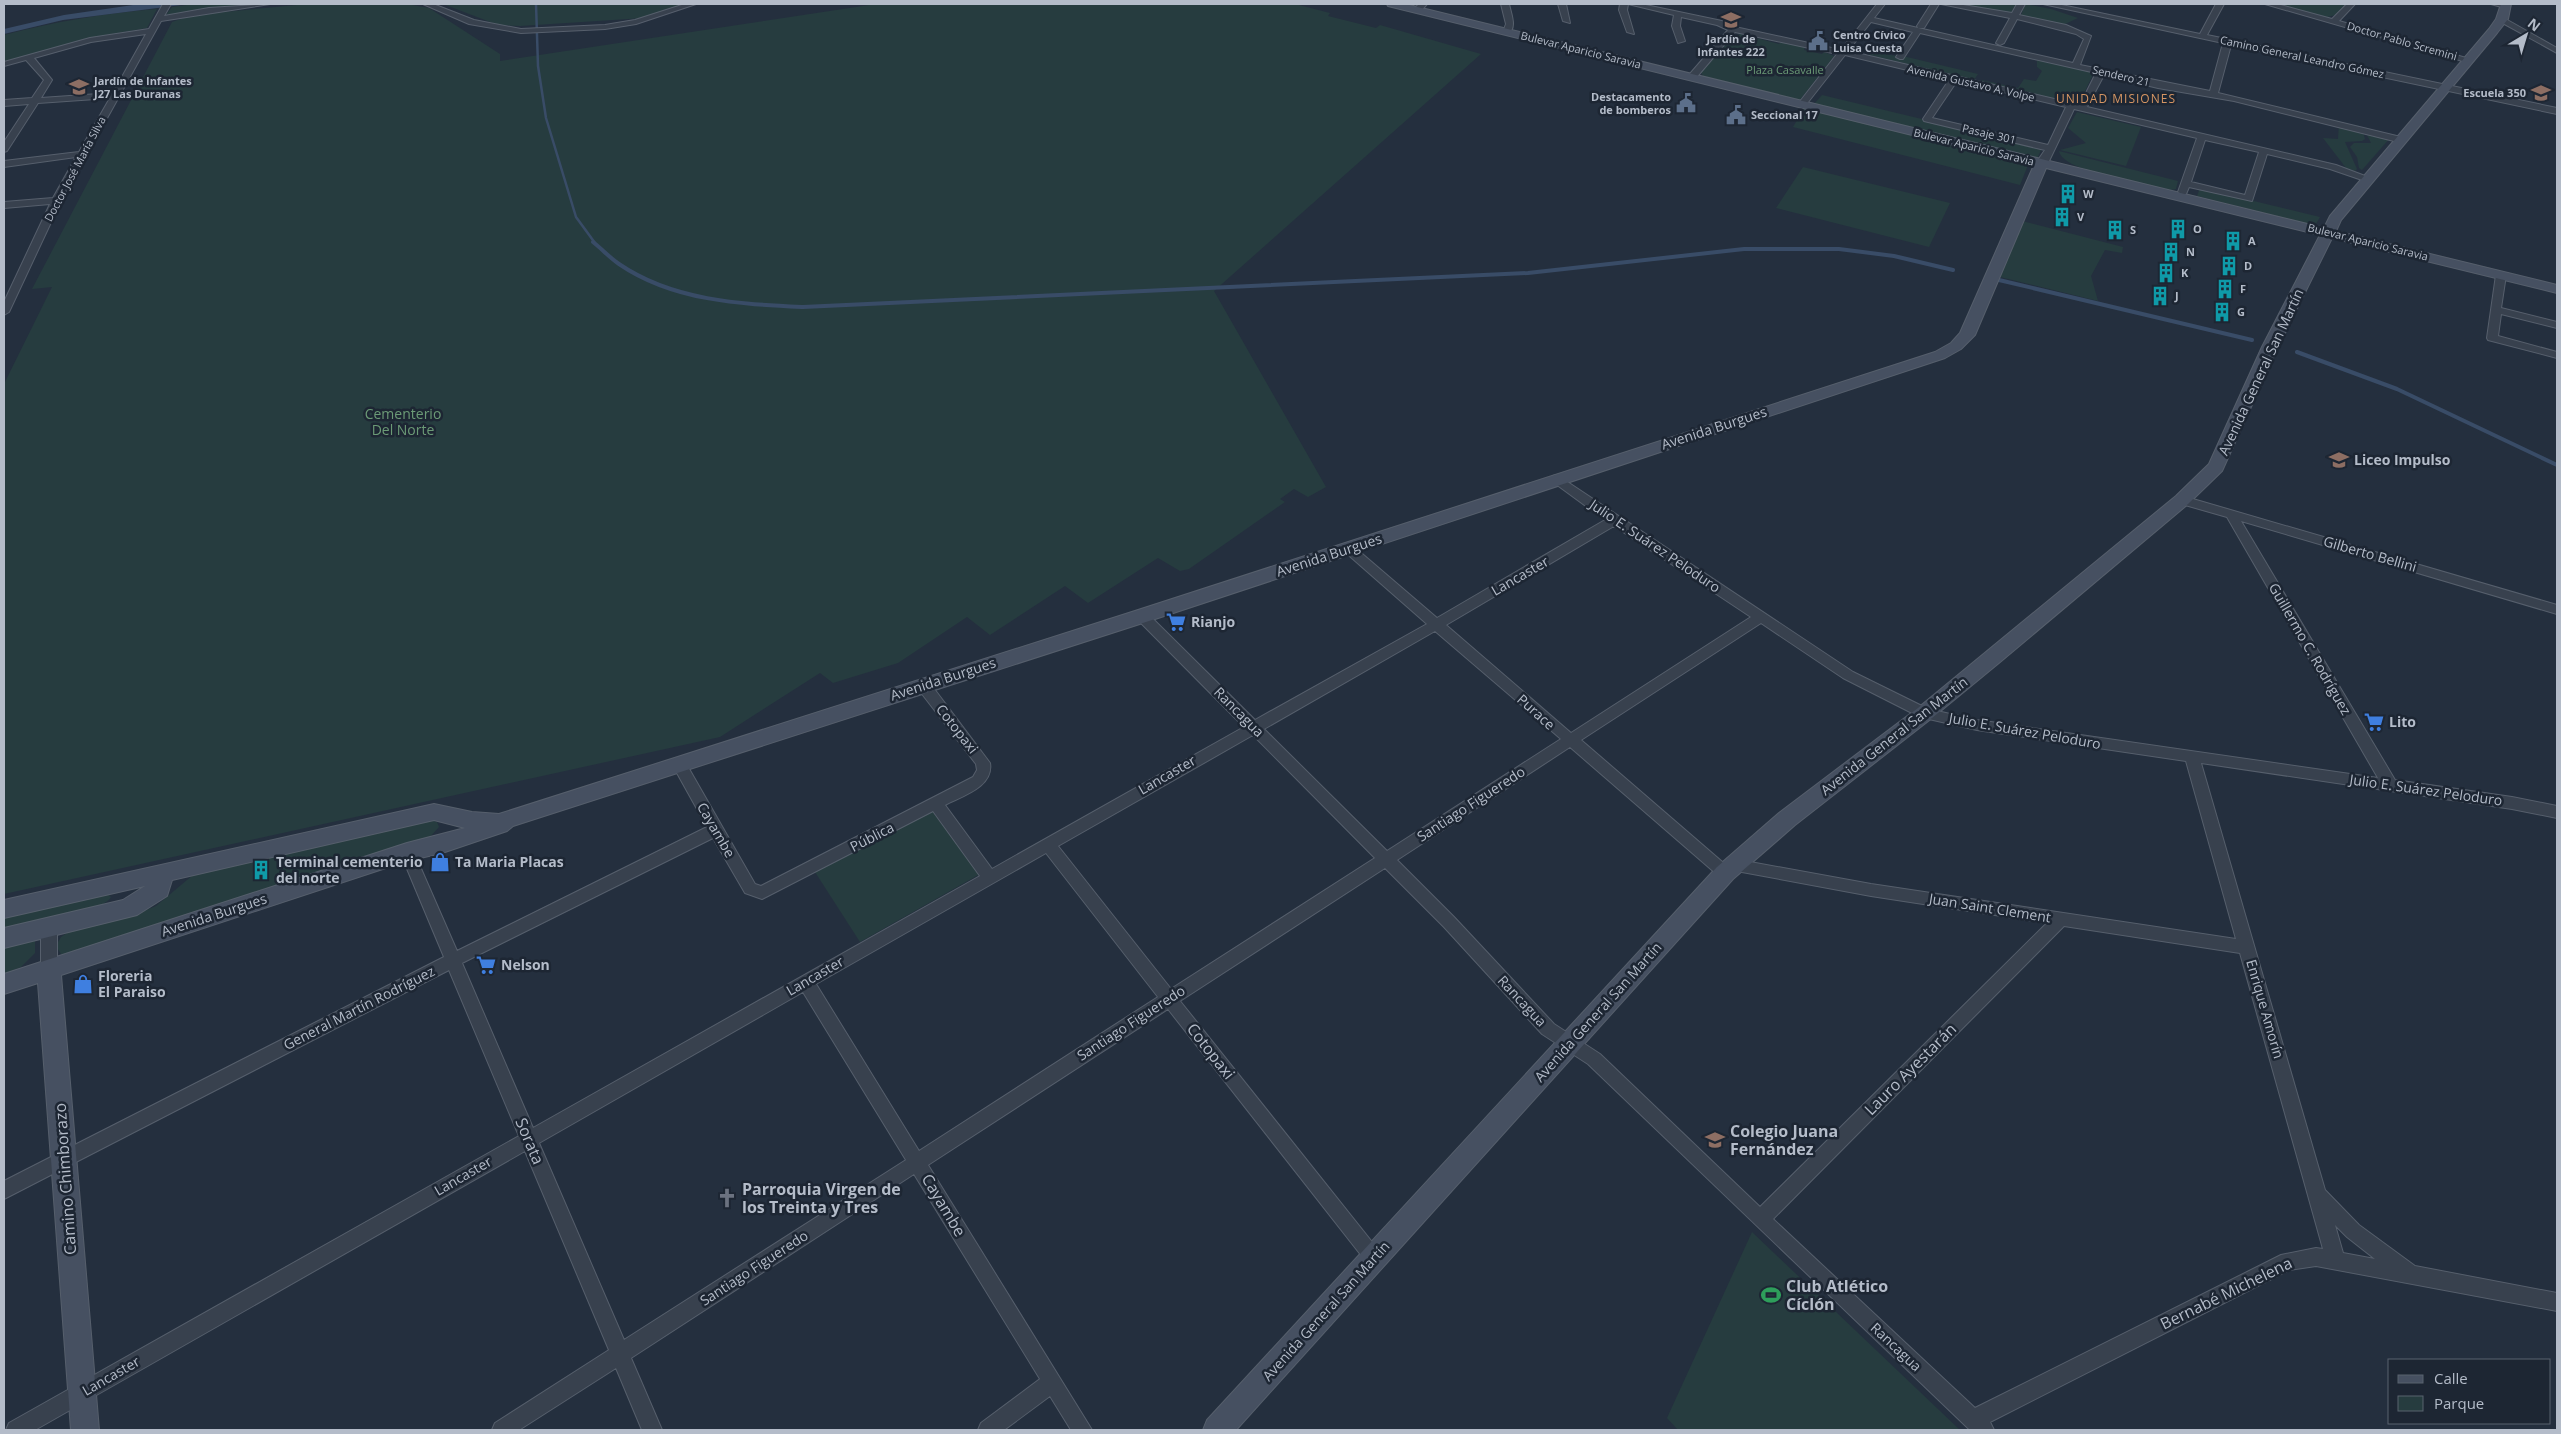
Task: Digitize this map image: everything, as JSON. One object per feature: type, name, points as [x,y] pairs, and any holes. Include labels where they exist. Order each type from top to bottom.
[{"type":"street","points":[[158,19],[209,10],[266,4]]},
{"type":"street","points":[[427,4],[472,22],[521,31],[636,22],[692,4]]},
{"type":"street","name":"Bulevar Aparicio Saravia","points":[[1392,4],[1420,7],[1507,32],[1802,104],[2046,156],[2182,197],[2557,288]]},
{"type":"street","points":[[1505,4],[1510,24],[1507,32]]},
{"type":"street","points":[[1562,4],[1567,21]]},
{"type":"street","points":[[1624,4],[1623,10],[1631,32]]},
{"type":"street","name":"Avenida Gustavo A. Volpe","points":[[1632,4],[1719,24],[1733,30],[2333,167],[2368,179]]},
{"type":"street","points":[[1662,4],[1675,13],[1676,26],[1681,41]]},
{"type":"street","points":[[1802,104],[1881,4]]},
{"type":"street","points":[[1900,57],[1935,4]]},
{"type":"street","points":[[1945,4],[2071,28],[2080,32],[2088,38],[2076,65]]},
{"type":"street","points":[[2000,43],[2021,4]]},
{"type":"street","name":"Camino General Leandro Gómez","points":[[2047,4],[2557,111]]},
{"type":"street","points":[[2203,36],[2220,4]]},
{"type":"street","name":"Doctor Pablo Scremini","points":[[2269,4],[2469,60]]},
{"type":"street","points":[[2335,21],[2351,4]]},
{"type":"street","name":"Avenida General San Martín","points":[[1216,1430],[1730,869],[1787,819],[1925,713],[2182,500],[2216,467],[2224,454],[2270,347],[2336,217],[2502,19],[2502,4]]},
{"type":"street","name":"Doctor José María Silva","points":[[4,312],[56,201],[165,7]]},
{"type":"street","points":[[2071,28],[2074,24],[2100,15]]},
{"type":"street","name":"Sendero 21","points":[[1868,19],[1920,28],[2196,93],[2213,94],[2310,115],[2402,140]]},
{"type":"street","points":[[2502,19],[2557,51]]},
{"type":"street","points":[[1692,77],[1733,30]]},
{"type":"street","points":[[4,64],[96,38],[151,31]]},
{"type":"street","points":[[2213,94],[2228,41]]},
{"type":"street","points":[[4,149],[48,80],[28,57]]},
{"type":"street","points":[[2082,109],[2101,72]]},
{"type":"street","name":"Pasaje 301","points":[[1954,79],[1927,119],[2046,156]]},
{"type":"street","points":[[4,103],[115,95]]},
{"type":"street","points":[[2046,156],[2071,106]]},
{"type":"street","points":[[2182,197],[2202,137]]},
{"type":"street","points":[[2186,183],[2249,199],[2264,151]]},
{"type":"street","points":[[4,164],[81,154]]},
{"type":"street","name":"Avenida Burgues","points":[[4,909],[434,812],[480,822],[506,820],[1349,549],[1949,351],[1967,335],[2046,156]]},
{"type":"street","points":[[4,205],[56,201]]},
{"type":"street","points":[[2501,275],[2492,338],[2557,355]]},
{"type":"street","points":[[2496,310],[2557,326]]},
{"type":"street","name":"Julio E. Suárez Peloduro","points":[[1557,479],[1614,520],[1848,675],[1925,713],[1977,725],[2192,758],[2512,803],[2557,812]]},
{"type":"street","name":"Gilberto Bellini","points":[[2182,500],[2557,609]]},
{"type":"street","name":"Guillermo C. Rodríguez","points":[[2231,514],[2390,785]]},
{"type":"street","name":"Lancaster","points":[[16,1430],[1437,624],[1614,520]]},
{"type":"street","name":"Purace","points":[[1349,549],[1569,741],[1730,869]]},
{"type":"street","name":"Rancagua","points":[[1142,616],[1448,922],[1548,1029],[1594,1059],[1760,1219],[1979,1425]]},
{"type":"street","name":"Santiago Figueredo","points":[[502,1430],[1761,617]]},
{"type":"street","name":"Cotopaxi","points":[[924,686],[983,763],[983,775]]},
{"type":"street","name":"Enrique Amorín","points":[[2192,758],[2336,1261]]},
{"type":"street","name":"Cayambe","points":[[678,764],[750,889],[758,893]]},
{"type":"street","name":"Pública","points":[[758,893],[768,891],[936,804],[978,780],[983,775]]},
{"type":"street","points":[[936,804],[989,877]]},
{"type":"street","name":"Avenida Burgues","points":[[415,850],[448,829],[450,823],[446,815]]},
{"type":"street","name":"Avenida Burgues","points":[[4,984],[415,850],[442,844],[499,825],[506,820]]},
{"type":"street","name":"General Martín Rodríguez","points":[[4,1190],[453,960],[716,830]]},
{"type":"street","name":"Cotopaxi","points":[[1047,844],[1374,1258]]},
{"type":"street","name":"Sorata","points":[[415,850],[453,960],[652,1430]]},
{"type":"street","name":"Juan Saint Clement","points":[[1730,869],[2247,947]]},
{"type":"street","points":[[4,938],[129,908],[158,889],[162,873]]},
{"type":"street","name":"Lauro Ayestarán","points":[[1760,1219],[2061,919]]},
{"type":"street","name":"Camino Chimborazo","points":[[49,927],[49,969],[85,1430]]},
{"type":"street","name":"Cayambe","points":[[805,981],[1082,1430]]},
{"type":"street","points":[[2316,1193],[2353,1231],[2413,1276]]},
{"type":"street","name":"Bernabé Michelena","points":[[1979,1425],[2286,1261],[2316,1257],[2557,1302]]},
{"type":"street","points":[[988,1430],[1052,1382]]},
{"type":"green space","points":[[194,4],[247,4],[166,15],[172,7]]},
{"type":"green space","name":"Cementerio Del Norte","points":[[308,4],[407,4],[429,8],[500,54],[500,61],[876,4],[1295,4],[1330,13],[1328,16],[1376,28],[1380,25],[1481,54],[1214,291],[1326,487],[1308,497],[1294,489],[1280,499],[1285,502],[1189,569],[1180,571],[1158,558],[1088,603],[1065,586],[990,635],[967,617],[898,663],[833,683],[820,673],[720,737],[4,894],[4,384],[52,287],[32,289],[172,22],[192,15]]},
{"type":"green space","points":[[443,4],[687,4],[662,15],[644,18],[520,26],[498,25]]},
{"type":"green space","points":[[1956,4],[2016,4],[2010,15]]},
{"type":"green space","points":[[2025,4],[2051,9],[2078,18],[2063,25],[2021,16]]},
{"type":"green space","points":[[2273,4],[2347,4],[2336,15],[2327,17]]},
{"type":"green space","points":[[157,9],[147,28],[89,38],[4,62],[4,35],[80,19]]},
{"type":"green space","name":"Plaza Casavalle","points":[[1741,34],[1779,44],[1781,42],[1805,47],[1804,50],[1822,54],[1824,52],[1834,56],[1799,101],[1703,76],[1701,72],[1733,36]]},
{"type":"green space","points":[[1867,52],[1907,57],[1978,74],[1974,80],[1866,54]]},
{"type":"green space","points":[[2037,59],[2094,72],[2079,104],[1981,82],[1982,80],[2018,88],[2024,79],[2036,81],[2042,71],[2037,67]]},
{"type":"green space","points":[[1822,95],[2042,148],[2037,159],[1814,104]]},
{"type":"green space","points":[[1805,107],[1998,155],[2004,159],[2028,165],[2020,185],[1793,127]]},
{"type":"green space","points":[[2077,112],[2141,127],[2126,166],[2060,150],[2086,143],[2068,128]]},
{"type":"green space","points":[[2339,124],[2363,132],[2365,139],[2362,141],[2345,142],[2357,169],[2355,171],[2346,168],[2323,138],[2338,139]]},
{"type":"green space","points":[[2371,134],[2390,138],[2362,170],[2359,168],[2357,157],[2350,147],[2354,143],[2371,143],[2367,135]]},
{"type":"green space","points":[[2059,151],[2178,181],[2176,189],[2171,190],[2145,185],[2090,171],[2064,158]]},
{"type":"green space","points":[[1803,167],[1950,203],[1929,247],[1776,208]]},
{"type":"green space","points":[[2200,188],[2320,217],[2316,224],[2313,225],[2197,196]]},
{"type":"green space","points":[[2022,221],[2123,247],[2122,253],[2105,250],[2091,276],[2098,301],[2000,277]]},
{"type":"green space","points":[[932,811],[980,874],[860,942],[815,872]]},
{"type":"green space","points":[[429,820],[437,822],[439,827],[428,839],[68,954],[61,954],[56,946],[61,937],[73,929],[144,911],[156,906],[193,875]]},
{"type":"green space","points":[[105,892],[111,897],[105,903],[94,908],[4,929],[4,915]]},
{"type":"green space","points":[[22,939],[35,941],[35,953],[21,967],[4,974],[4,943]]},
{"type":"green space","name":"Club Atlético Cíclón","points":[[1752,1232],[1960,1430],[1678,1430],[1667,1418]]},
{"type":"water","points":[[140,4],[189,4],[63,20],[4,34],[4,29],[64,15]]},
{"type":"waterway","points":[[536,4],[538,66],[546,118],[576,217],[595,243]]},
{"type":"waterway","points":[[593,242],[616,262],[640,276],[684,293],[731,302],[803,307],[1528,273],[1744,249],[1839,249],[1894,256],[1953,270]]},
{"type":"waterway","points":[[1999,280],[2252,340]]},
{"type":"waterway","points":[[2297,352],[2397,389],[2557,465]]},
{"type":"place","name":"Jardín de Infantes 222","points":[[1731,20]]},
{"type":"place","name":"Centro Cívico Luisa Cuesta","points":[[1818,41]]},
{"type":"place","name":"Jardín de Infantes J27 Las Duranas","points":[[79,87]]},
{"type":"place","name":"Escuela 350","points":[[2541,93]]},
{"type":"place","name":"Destacamento de bomberos","points":[[1686,103]]},
{"type":"place","name":"Seccional 17","points":[[1736,115]]},
{"type":"place","name":"W","points":[[2068,194]]},
{"type":"place","name":"V","points":[[2062,217]]},
{"type":"place","name":"O","points":[[2178,229]]},
{"type":"place","name":"S","points":[[2115,230]]},
{"type":"place","name":"A","points":[[2233,241]]},
{"type":"place","name":"N","points":[[2171,252]]},
{"type":"place","name":"D","points":[[2229,266]]},
{"type":"place","name":"K","points":[[2166,273]]},
{"type":"place","name":"F","points":[[2225,289]]},
{"type":"place","name":"J","points":[[2160,296]]},
{"type":"place","name":"G","points":[[2222,312]]},
{"type":"place","name":"Liceo Impulso","points":[[2339,460]]},
{"type":"place","name":"Rianjo","points":[[1176,622]]},
{"type":"place","name":"Lito","points":[[2374,722]]},
{"type":"place","name":"Ta Maria Placas","points":[[440,862]]},
{"type":"place","name":"Terminal cementerio del norte","points":[[261,870]]},
{"type":"place","name":"Nelson","points":[[486,965]]},
{"type":"place","name":"Floreria El Paraiso","points":[[83,984]]},
{"type":"place","name":"Colegio Juana Fernández","points":[[1715,1140]]},
{"type":"place","name":"Parroquia Virgen de los Treinta y Tres","points":[[727,1198]]},
{"type":"place","name":"Club Atlético Cíclón","points":[[1771,1295]]},
{"type":"district","name":"UNIDAD MISIONES","points":[[2116,99]]}]
